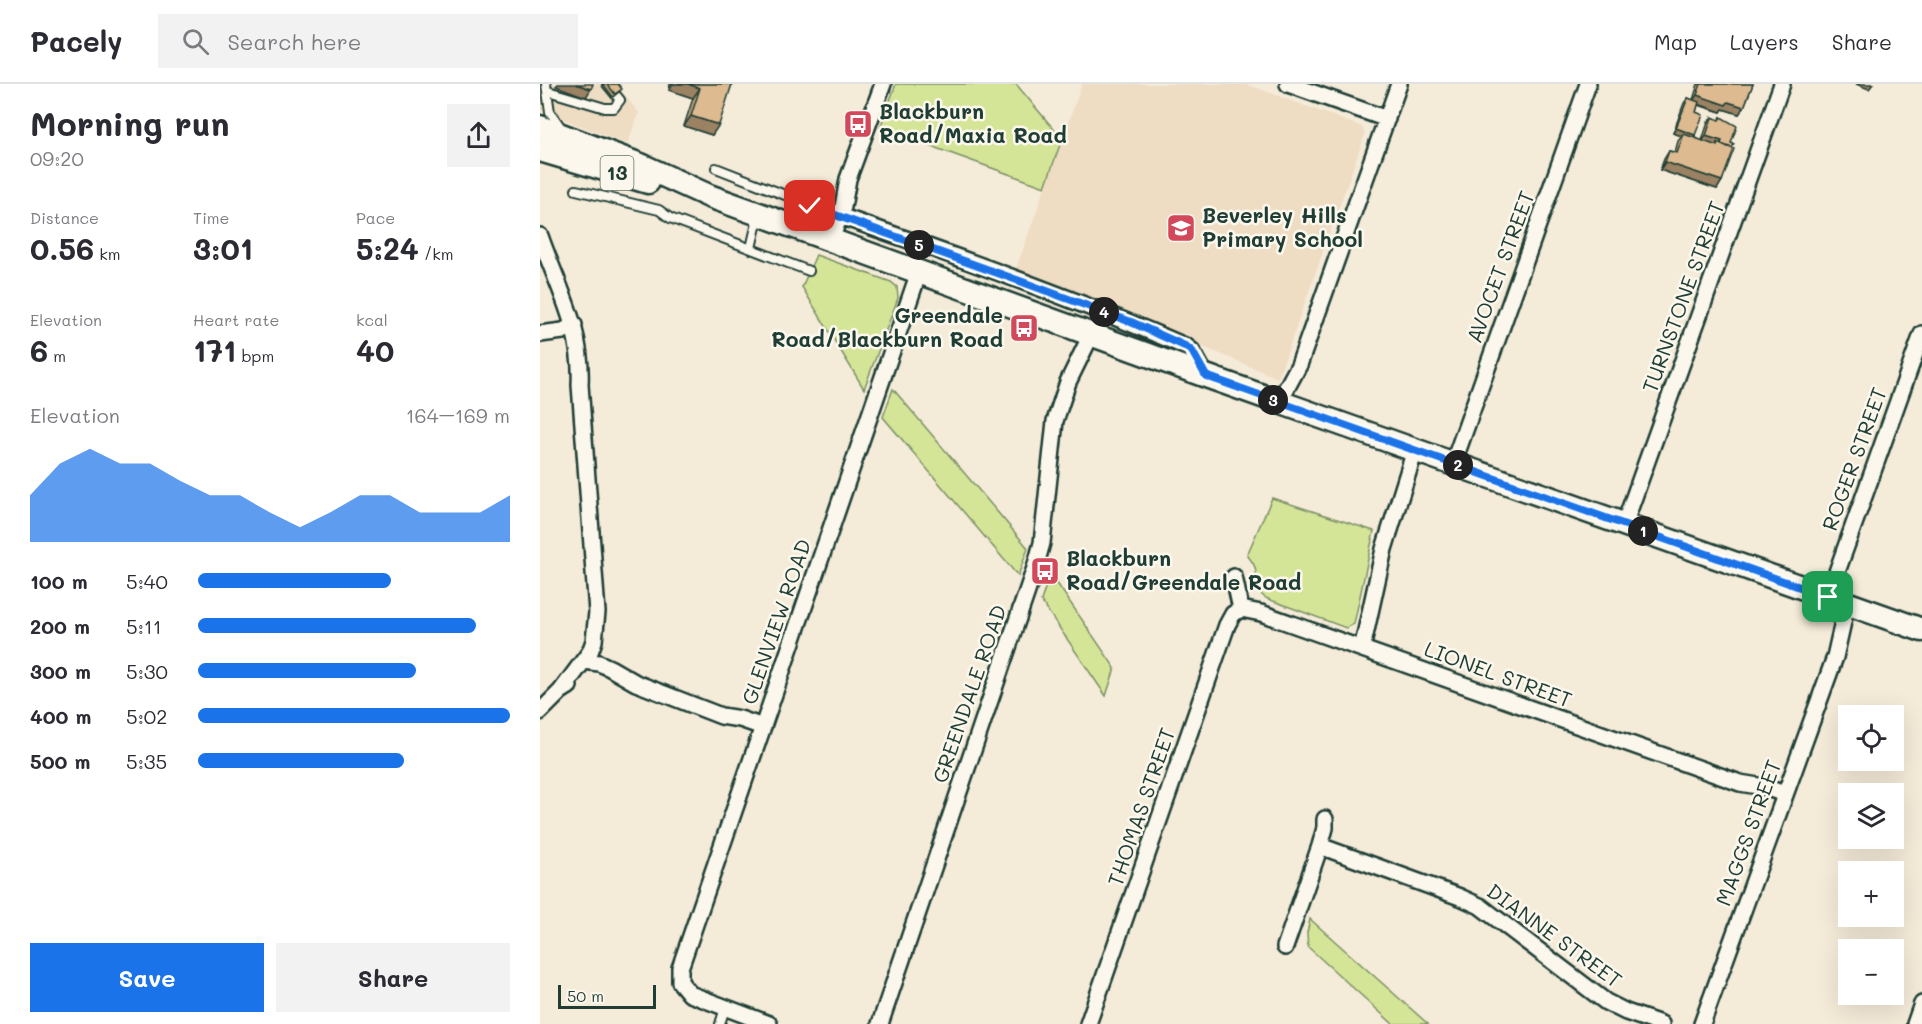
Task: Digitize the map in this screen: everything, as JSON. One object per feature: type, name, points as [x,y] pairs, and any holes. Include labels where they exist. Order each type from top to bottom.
[{"type":"main road","name":"13","points":[[540,127],[643,166],[696,192],[1922,630]]},
{"type":"main road","name":"13","points":[[540,150],[644,181],[696,192]]},
{"type":"street","points":[[826,238],[883,84]]},
{"type":"street","points":[[1288,84],[1387,119]]},
{"type":"street","points":[[1285,404],[1399,84]]},
{"type":"street","name":"AVOCET STREET","points":[[1454,464],[1588,84]]},
{"type":"street","name":"TURNSTONE STREET","points":[[1624,525],[1782,84]]},
{"type":"street","points":[[835,215],[1131,322],[1192,351],[1206,376]]},
{"type":"street","points":[[540,236],[554,276],[567,302],[568,326],[580,350],[580,385],[597,612],[589,663],[567,680],[561,691],[540,712]]},
{"type":"street","name":"GLENVIEW ROAD","points":[[725,1008],[694,997],[682,986],[679,978],[680,968],[919,272]]},
{"type":"street","points":[[540,327],[551,324],[568,326]]},
{"type":"street","points":[[540,334],[568,326]]},
{"type":"street","name":"GREENDALE ROAD","points":[[880,1021],[1042,543],[1055,421],[1086,333]]},
{"type":"street","name":"ROGER STREET","points":[[1844,603],[1922,334]]},
{"type":"street","points":[[1362,649],[1384,549],[1415,450]]},
{"type":"street","points":[[1234,577],[1241,609]]},
{"type":"street","name":"MAGGS STREET","points":[[1702,1024],[1835,657],[1844,603]]},
{"type":"street","name":"LIONEL STREET","points":[[1241,609],[1261,613],[1740,783],[1764,787],[1783,798]]},
{"type":"street","name":"THOMAS STREET","points":[[1088,1024],[1227,625],[1233,614],[1241,609]]},
{"type":"street","points":[[589,663],[616,679],[636,683],[721,716],[736,726],[762,731]]},
{"type":"street","points":[[1285,947],[1320,846],[1325,828],[1324,819]]},
{"type":"street","name":"DIANNE STREET","points":[[1320,846],[1480,906],[1606,1002],[1661,1024]]},
{"type":"street","points":[[1915,1024],[1922,1004]]},
{"type":"street","points":[[725,1008],[768,1024]]},
{"type":"lane","points":[[569,138],[550,112],[547,87],[605,108],[614,108],[620,100],[608,84]]},
{"type":"lane","points":[[716,168],[835,215]]},
{"type":"lane","points":[[576,190],[659,210],[670,218],[809,271]]},
{"type":"lane","points":[[751,248],[759,214]]},
{"type":"lane","points":[[720,1024],[725,1008]]},
{"type":"shaded area","points":[[540,84],[616,84],[639,113],[627,144],[540,110]]},
{"type":"shaded area","name":"Beverley Hills Primary School","points":[[1082,84],[1246,84],[1362,127],[1365,134],[1278,378],[1016,269]]},
{"type":"green space","points":[[896,84],[1016,84],[1062,139],[1045,187],[880,128]]},
{"type":"green space","points":[[816,255],[891,282],[897,287],[898,298],[864,389],[802,287]]},
{"type":"green space","points":[[893,389],[1028,548],[1018,576],[883,417]]},
{"type":"green space","points":[[1272,498],[1374,531],[1354,624],[1346,628],[1268,599],[1258,590],[1254,566],[1247,555]]},
{"type":"green space","points":[[1050,573],[1115,668],[1106,696],[1041,601]]},
{"type":"green space","points":[[1310,919],[1428,1024],[1393,1024],[1308,947],[1307,933]]},
{"type":"building","points":[[576,84],[593,84],[591,89]]},
{"type":"building","points":[[607,84],[618,84],[622,89],[615,94]]},
{"type":"building","points":[[688,84],[732,84],[719,125],[691,116],[700,88]]},
{"type":"building","points":[[1701,84],[1753,84],[1744,107],[1728,102],[1726,105],[1697,95]]},
{"type":"building","points":[[1688,98],[1699,102],[1696,112],[1703,115],[1695,135],[1676,128]]},
{"type":"building","points":[[1712,117],[1719,120],[1721,117],[1737,126],[1731,143],[1734,144],[1732,148],[1721,144],[1722,141],[1706,136]]},
{"type":"building","points":[[1684,134],[1717,146],[1717,143],[1734,149],[1722,181],[1665,162],[1669,151],[1677,153]]},
{"type":"place","name":"Blackburn Road/Maxia Road","points":[[858,124]]},
{"type":"place","name":"Beverley Hills Primary School","points":[[1181,228]]},
{"type":"place","name":"Greendale Road/Blackburn Road","points":[[1024,328]]},
{"type":"place","name":"Blackburn Road/Greendale Road","points":[[1045,571]]},
{"type":"route","points":[[810,206],[1131,322],[1187,347],[1192,351],[1206,376],[1828,597]]}]
